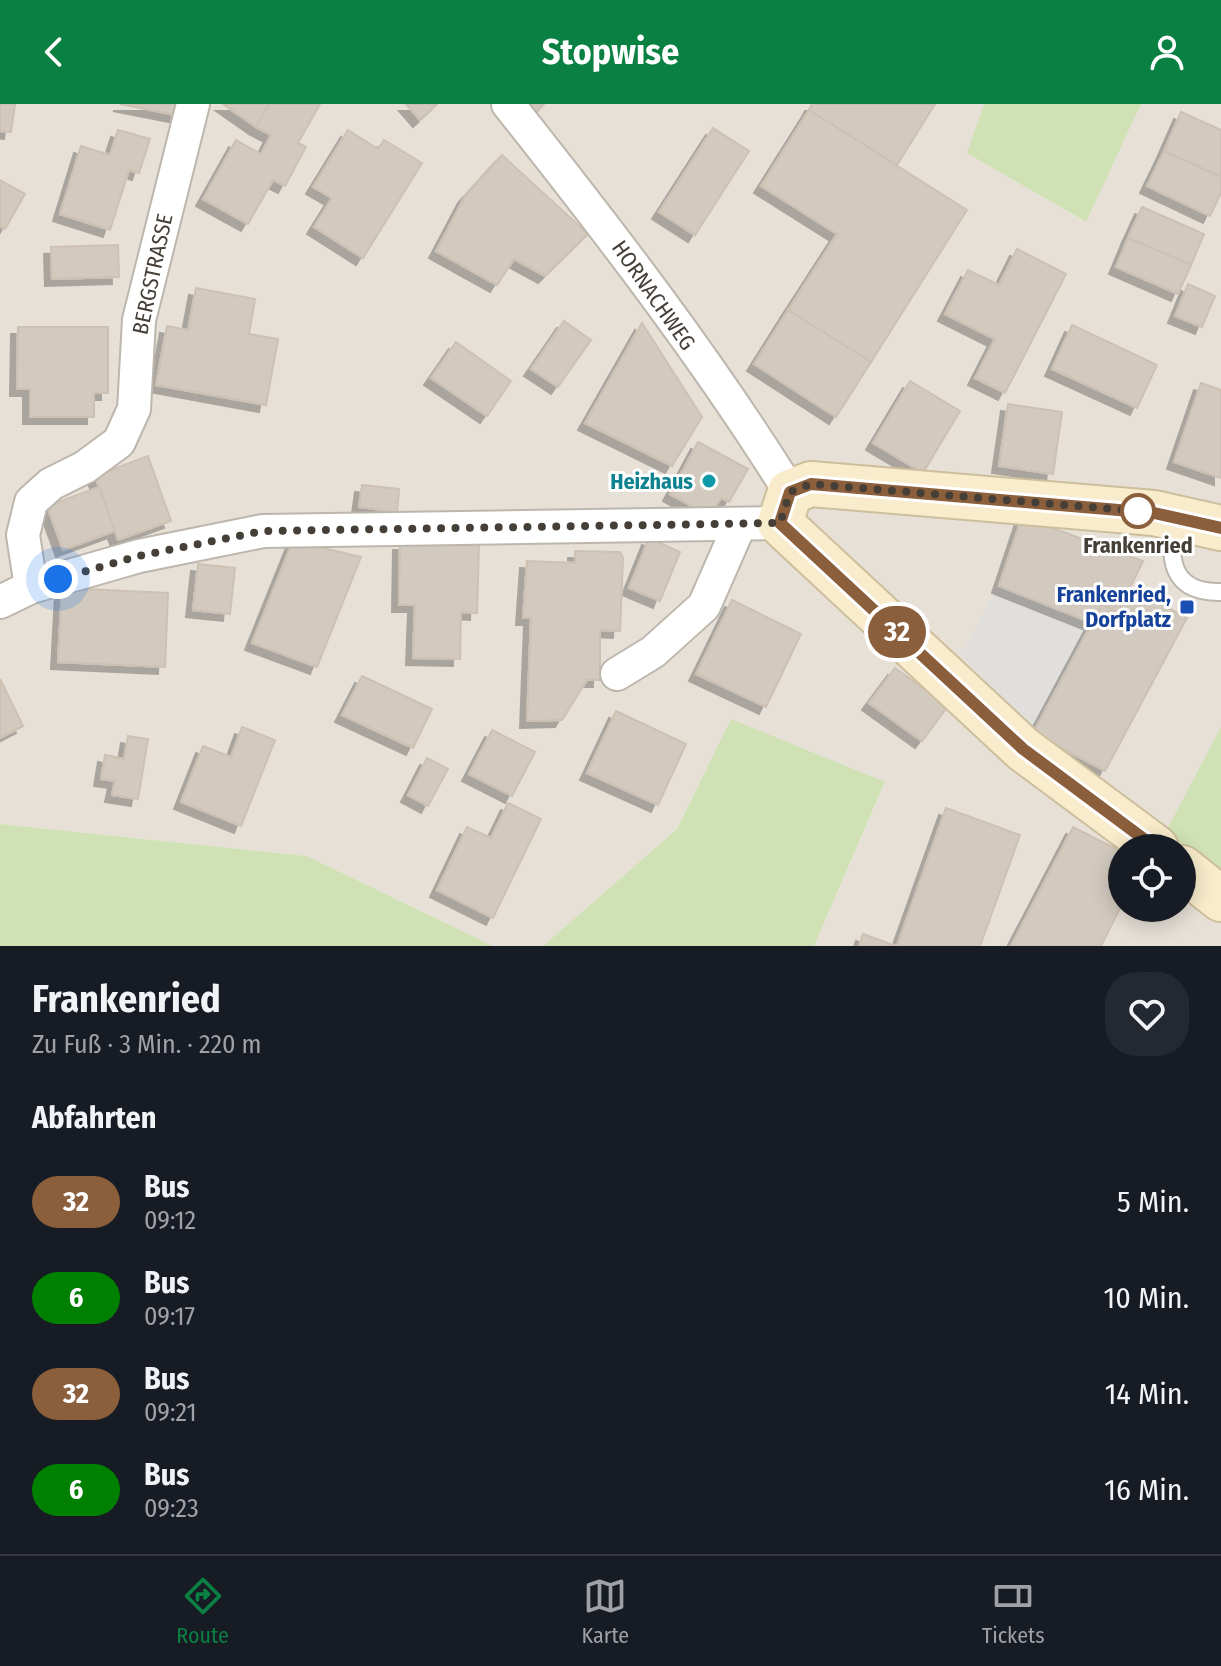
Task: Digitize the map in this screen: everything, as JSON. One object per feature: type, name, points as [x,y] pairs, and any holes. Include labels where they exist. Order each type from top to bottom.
[{"type":"street","name":"BERGSTRASSE","points":[[31,587],[23,535],[31,502],[51,484],[85,467],[119,442],[134,409],[139,320],[193,104]]},
{"type":"street","name":"HORNACHWEG","points":[[508,104],[607,229],[759,442],[770,513]]},
{"type":"street","points":[[617,674],[653,652],[704,606],[770,513],[811,484],[1144,512],[1221,528]]},
{"type":"street","points":[[0,602],[31,587],[139,556],[263,531],[770,513],[1023,749],[1137,834]]},
{"type":"street","points":[[1196,879],[1221,899]]},
{"type":"lane","points":[[1177,518],[1169,549],[1175,571],[1191,585],[1221,592]]},
{"type":"shaded area","points":[[0,104],[984,104],[968,153],[1085,222],[1141,104],[1221,104],[1221,946],[814,946],[885,783],[731,720],[677,829],[543,946],[493,946],[307,856],[0,824]]},
{"type":"shaded area","points":[[999,586],[1092,623],[1033,733],[960,654]]},
{"type":"green space","points":[[984,104],[1141,104],[1086,222],[967,153]]},
{"type":"green space","points":[[731,719],[885,782],[814,946],[543,946],[677,829]]},
{"type":"green space","points":[[1221,727],[1221,878],[1196,860],[1196,834],[1165,834]]},
{"type":"green space","points":[[0,824],[307,856],[493,946],[0,946]]},
{"type":"building","points":[[0,104],[15,104],[11,132],[0,131]]},
{"type":"building","points":[[120,104],[178,104],[176,115]]},
{"type":"building","points":[[223,104],[269,104],[256,127]]},
{"type":"building","points":[[269,104],[320,104],[298,143],[306,147],[285,186],[273,180],[248,224],[203,199],[236,140],[261,154],[271,135],[256,127]]},
{"type":"building","points":[[406,104],[437,104],[420,120]]},
{"type":"building","points":[[527,104],[544,104],[537,112]]},
{"type":"building","points":[[812,104],[935,104],[897,165],[809,110]]},
{"type":"building","points":[[809,110],[967,210],[871,362],[788,310],[837,234],[761,186]]},
{"type":"building","points":[[1181,112],[1221,130],[1221,177],[1164,151]]},
{"type":"building","points":[[713,128],[749,151],[695,235],[659,212]]},
{"type":"building","points":[[118,130],[150,139],[139,173],[129,170],[110,230],[60,214],[81,146],[110,155]]},
{"type":"building","points":[[348,130],[378,149],[384,140],[422,163],[363,258],[314,227],[332,198],[313,187]]},
{"type":"building","points":[[1164,151],[1221,177],[1221,193],[1210,216],[1147,186]]},
{"type":"building","points":[[502,155],[588,234],[545,276],[514,259],[497,285],[436,251],[465,196]]},
{"type":"building","points":[[0,180],[25,194],[5,229],[0,226]]},
{"type":"building","points":[[1142,207],[1204,234],[1191,265],[1128,238]]},
{"type":"building","points":[[1128,238],[1191,265],[1178,294],[1116,267]]},
{"type":"building","points":[[118,245],[119,277],[52,279],[51,247]]},
{"type":"building","points":[[1017,249],[1066,274],[1005,393],[975,378],[995,339],[945,314],[968,270],[999,285]]},
{"type":"building","points":[[1188,284],[1215,296],[1202,327],[1175,316]]},
{"type":"building","points":[[196,288],[255,299],[249,334],[278,339],[266,405],[156,385],[167,326],[188,330]]},
{"type":"building","points":[[788,310],[871,362],[836,417],[754,364]]},
{"type":"building","points":[[564,321],[591,340],[558,387],[531,369]]},
{"type":"building","points":[[642,323],[702,417],[672,466],[585,423]]},
{"type":"building","points":[[1072,325],[1157,365],[1137,408],[1052,369]]},
{"type":"building","points":[[18,327],[108,327],[108,393],[94,393],[94,417],[30,417],[30,389],[17,389]]},
{"type":"building","points":[[456,342],[511,381],[487,416],[431,378]]},
{"type":"building","points":[[910,381],[960,411],[923,473],[873,443]]},
{"type":"building","points":[[1201,383],[1221,390],[1221,478],[1174,462]]},
{"type":"building","points":[[1008,404],[1062,412],[1053,474],[999,466]]},
{"type":"building","name":"Heizhaus","points":[[698,442],[748,469],[729,502],[721,498],[710,516],[670,494]]},
{"type":"building","points":[[148,456],[171,521],[118,540],[95,476]]},
{"type":"building","points":[[362,485],[399,489],[397,512],[359,507]]},
{"type":"building","points":[[99,487],[115,531],[63,550],[47,506]]},
{"type":"building","points":[[1022,517],[1143,561],[1118,613],[1102,604],[1092,623],[999,586]]},
{"type":"building","points":[[649,538],[680,552],[660,601],[629,588]]},
{"type":"building","points":[[293,541],[361,557],[317,667],[252,643]]},
{"type":"building","points":[[400,543],[479,545],[477,613],[461,612],[460,659],[413,658],[415,605],[399,605]]},
{"type":"building","points":[[575,551],[620,552],[623,558],[620,631],[600,630],[600,680],[587,680],[562,720],[527,721],[531,618],[523,618],[527,561],[575,563]]},
{"type":"building","points":[[198,564],[235,568],[230,614],[193,610]]},
{"type":"building","points":[[62,588],[168,593],[165,667],[58,662]]},
{"type":"building","points":[[1131,588],[1187,618],[1105,771],[1033,733],[1102,604],[1118,613]]},
{"type":"building","points":[[732,600],[801,634],[766,707],[696,674]]},
{"type":"building","points":[[895,668],[948,706],[922,741],[869,703]]},
{"type":"building","points":[[362,676],[432,709],[413,748],[342,715]]},
{"type":"building","points":[[0,679],[23,726],[0,738]]},
{"type":"building","points":[[616,711],[686,744],[658,805],[587,773]]},
{"type":"building","points":[[242,727],[275,740],[241,826],[181,802],[203,746],[231,757]]},
{"type":"building","points":[[492,730],[535,752],[512,796],[469,774]]},
{"type":"building","points":[[128,736],[148,739],[138,799],[112,795],[115,781],[101,779],[105,755],[124,759]]},
{"type":"building","points":[[427,758],[448,769],[428,806],[408,795]]},
{"type":"building","points":[[508,803],[541,819],[493,918],[437,890],[467,827],[491,838]]},
{"type":"building","points":[[946,808],[1020,835],[980,946],[897,946]]},
{"type":"building","points":[[1073,827],[1108,845],[1108,922],[1113,922],[1101,946],[1011,946]]},
{"type":"building","points":[[863,934],[896,946],[859,946]]},
{"type":"bus line","name":"32","points":[[1137,834],[1023,749],[780,523],[790,492],[811,484],[1154,513],[1221,528]]},
{"type":"place","name":"Heizhaus","points":[[709,481]]},
{"type":"place","name":"Frankenried","points":[[1138,511]]},
{"type":"place","name":"Frankenried, Dorfplatz","points":[[1187,607]]},
{"type":"route","points":[[58,579],[139,556],[263,531],[780,523],[790,492],[811,484],[1138,511]]}]
